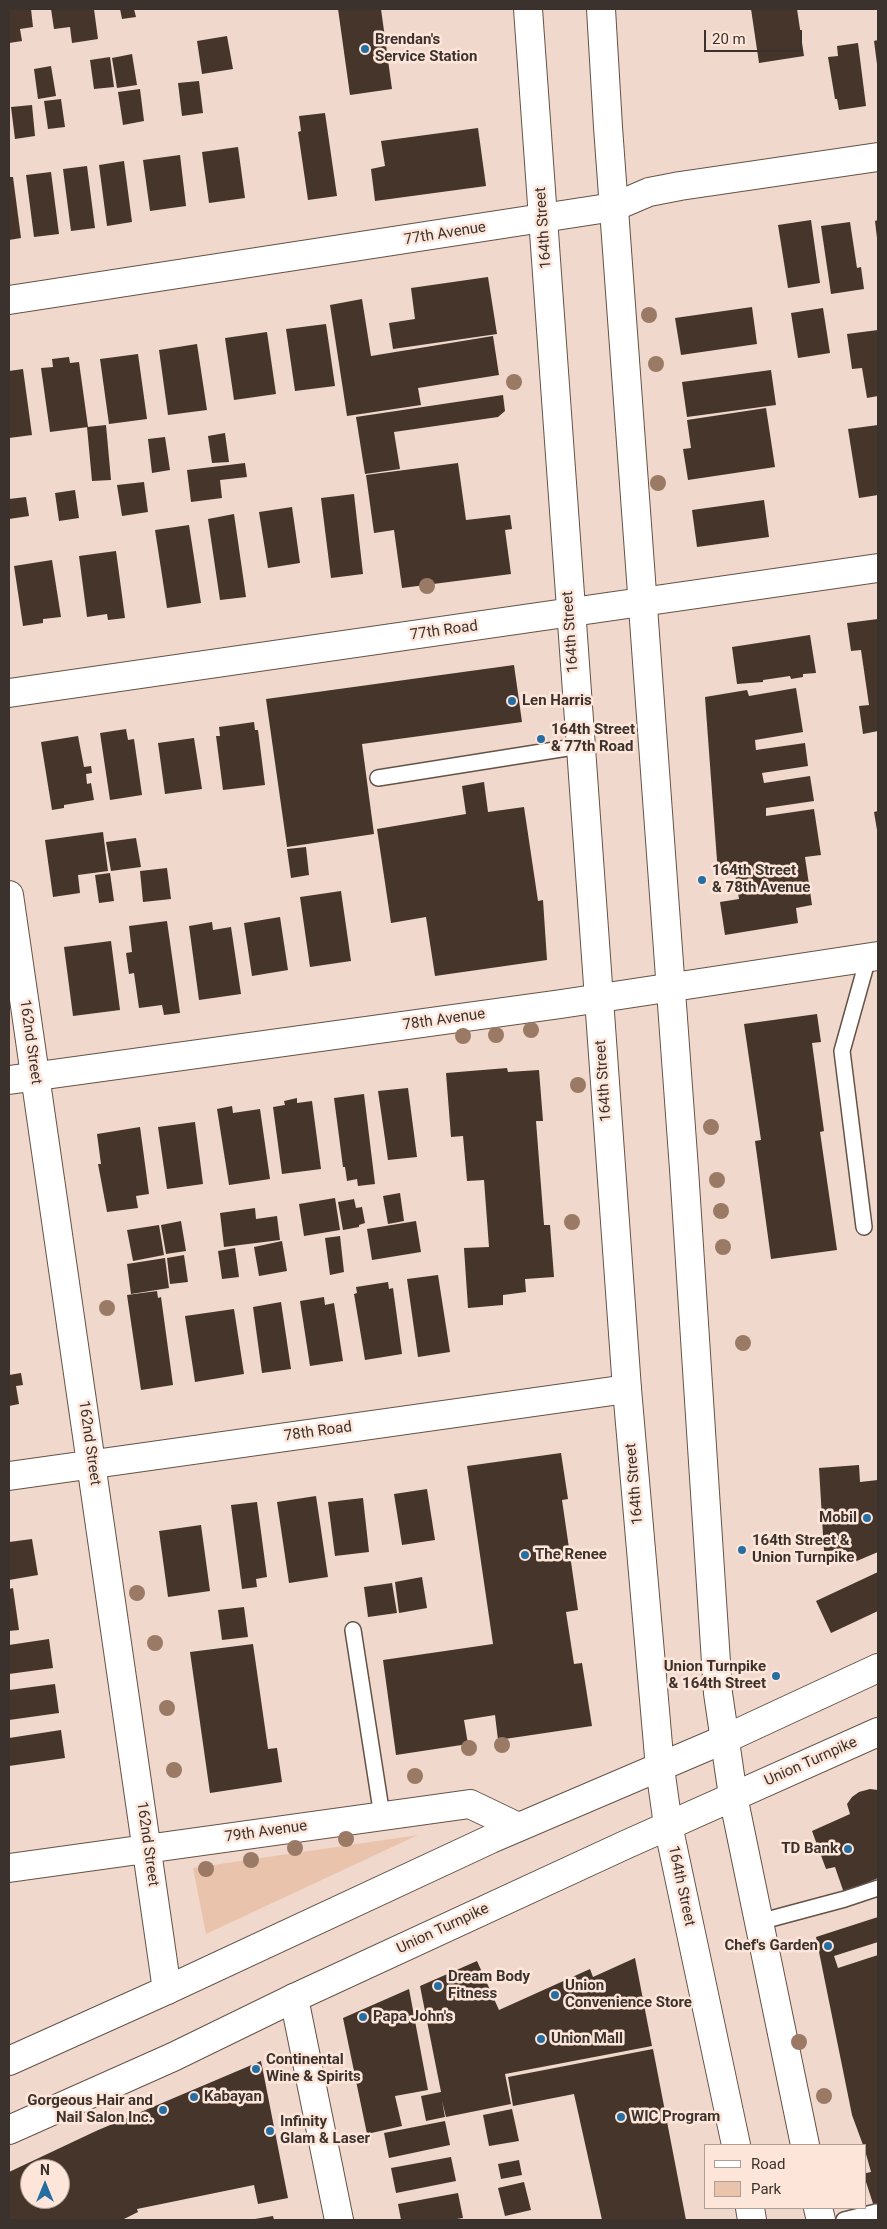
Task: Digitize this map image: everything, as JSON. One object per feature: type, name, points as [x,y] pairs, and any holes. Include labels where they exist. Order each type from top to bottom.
[{"type":"street","name":"164th Street","points":[[528,9],[627,1389],[660,1768],[668,1825],[736,2144]]},
{"type":"street","points":[[601,9],[644,602],[718,1693],[733,1796],[805,2144]]},
{"type":"street","name":"77th Avenue","points":[[9,300],[544,219],[614,207],[649,192],[680,186],[878,157]]},
{"type":"street","name":"77th Road","points":[[9,693],[878,568]]},
{"type":"street","name":"162nd Street","points":[[9,896],[168,1990]]},
{"type":"street","name":"78th Avenue","points":[[9,1080],[670,988],[873,957]]},
{"type":"street","name":"78th Road","points":[[9,1476],[627,1389]]},
{"type":"street","points":[[9,2061],[168,1990],[518,1827],[726,1739],[878,1668]]},
{"type":"street","name":"Union Turnpike","points":[[9,2130],[173,2057],[294,1998],[668,1825],[878,1732]]},
{"type":"street","name":"79th Avenue","points":[[9,1868],[470,1804],[518,1827]]},
{"type":"street","points":[[294,1998],[339,2220]]},
{"type":"lane","points":[[378,778],[580,746]]},
{"type":"lane","points":[[864,1227],[842,1051],[873,957]]},
{"type":"lane","points":[[353,1630],[382,1816]]},
{"type":"lane","points":[[759,1922],[845,1899],[878,1888]]},
{"type":"lane","points":[[844,2220],[876,2212]]},
{"type":"green space","points":[[418,1835],[206,1934],[193,1868]]},
{"type":"building","points":[[9,9],[31,9],[33,27],[20,29],[22,41],[9,43]]},
{"type":"building","points":[[51,9],[94,9],[98,39],[72,43],[70,27],[54,29]]},
{"type":"building","points":[[120,9],[134,9],[136,17],[122,19]]},
{"type":"building","name":"Brendan's Service Station","points":[[338,9],[381,9],[392,89],[350,95]]},
{"type":"building","points":[[751,9],[797,9],[804,56],[759,63]]},
{"type":"building","points":[[227,36],[233,69],[202,74],[197,41]]},
{"type":"building","points":[[878,40],[878,64],[877,64],[874,41]]},
{"type":"building","points":[[858,43],[866,106],[839,110],[837,99],[835,99],[828,57],[838,56],[837,46]]},
{"type":"building","points":[[132,54],[137,85],[117,88],[112,58]]},
{"type":"building","points":[[110,57],[114,87],[94,89],[90,60]]},
{"type":"building","points":[[51,66],[56,96],[38,99],[34,69]]},
{"type":"building","points":[[199,81],[203,113],[182,116],[178,83]]},
{"type":"building","points":[[140,89],[144,121],[123,125],[118,92]]},
{"type":"building","points":[[61,99],[65,127],[48,129],[44,101]]},
{"type":"building","points":[[32,105],[35,136],[15,139],[11,107]]},
{"type":"building","points":[[325,113],[337,196],[308,200],[298,132],[301,131],[299,116]]},
{"type":"building","points":[[478,128],[486,186],[375,201],[371,169],[385,166],[381,141]]},
{"type":"building","points":[[238,147],[245,198],[209,203],[202,152]]},
{"type":"building","points":[[180,155],[186,206],[150,211],[143,160]]},
{"type":"building","points":[[124,161],[132,222],[107,226],[99,165]]},
{"type":"building","points":[[87,166],[95,228],[71,231],[63,169]]},
{"type":"building","points":[[51,172],[59,234],[34,237],[26,175]]},
{"type":"building","points":[[9,177],[13,177],[21,238],[9,240]]},
{"type":"building","points":[[811,220],[820,283],[788,288],[778,225]]},
{"type":"building","points":[[878,220],[878,238],[877,238],[875,221]]},
{"type":"building","points":[[850,222],[857,268],[861,267],[864,289],[831,294],[821,226]]},
{"type":"building","points":[[488,277],[497,334],[393,349],[389,323],[415,319],[411,288]]},
{"type":"building","points":[[362,299],[371,356],[493,336],[499,375],[418,388],[421,405],[347,416],[330,305]]},
{"type":"building","points":[[752,307],[757,344],[681,355],[675,318]]},
{"type":"building","points":[[823,308],[830,353],[798,358],[791,313]]},
{"type":"building","points":[[326,324],[335,386],[295,391],[286,329]]},
{"type":"building","points":[[878,330],[878,396],[867,398],[862,368],[852,369],[847,334]]},
{"type":"building","points":[[267,332],[276,394],[234,400],[225,338]]},
{"type":"building","points":[[197,344],[207,410],[168,415],[159,350]]},
{"type":"building","points":[[138,354],[147,419],[109,424],[100,359]]},
{"type":"building","points":[[69,357],[70,363],[79,362],[88,427],[50,432],[41,368],[53,367],[52,359]]},
{"type":"building","points":[[23,369],[32,435],[9,438],[9,371]]},
{"type":"building","points":[[771,370],[776,405],[687,417],[682,382]]},
{"type":"building","points":[[503,395],[505,411],[498,417],[394,432],[400,469],[365,474],[356,417]]},
{"type":"building","points":[[766,408],[775,467],[688,480],[683,449],[691,448],[687,420]]},
{"type":"building","points":[[106,425],[111,480],[92,481],[87,427]]},
{"type":"building","points":[[878,425],[878,495],[859,498],[848,429]]},
{"type":"building","points":[[225,433],[229,462],[212,463],[208,436]]},
{"type":"building","points":[[165,437],[170,470],[152,473],[148,439]]},
{"type":"building","points":[[245,463],[247,477],[220,480],[222,498],[191,502],[187,470]]},
{"type":"building","points":[[458,463],[466,520],[510,515],[512,529],[505,530],[511,574],[402,588],[394,530],[374,533],[366,475]]},
{"type":"building","points":[[144,482],[148,512],[122,516],[117,485]]},
{"type":"building","points":[[75,490],[79,518],[59,521],[55,493]]},
{"type":"building","points":[[354,494],[363,574],[331,578],[321,498]]},
{"type":"building","points":[[26,497],[29,516],[9,519],[9,499]]},
{"type":"building","points":[[764,500],[769,537],[697,547],[692,510]]},
{"type":"building","points":[[292,507],[300,563],[268,568],[259,512]]},
{"type":"building","points":[[234,514],[246,597],[220,600],[208,519]]},
{"type":"building","points":[[189,525],[201,603],[167,608],[155,530]]},
{"type":"building","points":[[116,551],[125,618],[108,620],[107,614],[87,617],[79,556]]},
{"type":"building","points":[[52,560],[61,617],[43,619],[43,623],[23,626],[14,566]]},
{"type":"building","points":[[878,619],[878,731],[863,734],[859,706],[869,705],[861,650],[851,651],[847,623]]},
{"type":"building","points":[[810,635],[816,673],[803,674],[803,677],[791,679],[790,676],[763,680],[763,682],[737,684],[732,647]]},
{"type":"building","points":[[514,665],[522,722],[362,744],[374,834],[287,847],[266,699]]},
{"type":"building","points":[[796,688],[803,732],[755,740],[756,750],[805,743],[808,766],[762,773],[764,783],[810,776],[814,801],[766,808],[766,816],[814,809],[821,855],[805,857],[812,905],[796,908],[798,923],[725,935],[720,902],[739,899],[735,873],[718,874],[705,697],[747,690],[749,696]]},
{"type":"building","points":[[254,722],[255,730],[258,730],[265,785],[223,790],[216,736],[220,736],[219,727]]},
{"type":"building","points":[[126,729],[128,740],[134,739],[142,795],[110,800],[100,733]]},
{"type":"building","points":[[78,736],[84,767],[91,766],[92,773],[86,774],[87,784],[91,783],[94,800],[64,805],[64,808],[52,810],[41,742]]},
{"type":"building","points":[[194,738],[202,789],[165,794],[158,743]]},
{"type":"building","points":[[484,782],[488,812],[524,807],[538,901],[543,900],[547,960],[435,976],[426,917],[391,923],[377,829],[466,814],[462,786]]},
{"type":"building","points":[[878,811],[878,830],[877,830],[874,812]]},
{"type":"building","points":[[103,832],[108,871],[78,875],[80,893],[53,897],[45,840]]},
{"type":"building","points":[[136,838],[141,867],[111,871],[106,842]]},
{"type":"building","points":[[306,847],[309,875],[291,878],[287,849]]},
{"type":"building","points":[[167,868],[171,899],[143,902],[140,871]]},
{"type":"building","points":[[110,873],[114,901],[99,903],[95,875]]},
{"type":"building","points":[[341,891],[351,961],[310,967],[300,897]]},
{"type":"building","points":[[280,917],[288,970],[252,976],[244,923]]},
{"type":"building","points":[[167,921],[180,1013],[164,1015],[162,1005],[139,1008],[134,973],[129,974],[126,953],[132,952],[129,926]]},
{"type":"building","points":[[212,922],[213,930],[231,927],[241,994],[199,1000],[189,926]]},
{"type":"building","points":[[111,941],[120,1010],[73,1016],[64,947]]},
{"type":"building","points":[[817,1014],[821,1042],[812,1043],[824,1131],[820,1132],[837,1250],[771,1259],[755,1141],[761,1140],[744,1024]]},
{"type":"building","points":[[507,1068],[508,1072],[539,1070],[543,1121],[536,1121],[544,1225],[550,1225],[554,1277],[525,1279],[526,1292],[503,1295],[503,1305],[468,1308],[464,1248],[489,1247],[484,1180],[467,1181],[463,1136],[451,1137],[446,1073]]},
{"type":"building","points":[[408,1088],[417,1157],[388,1160],[378,1091]]},
{"type":"building","points":[[364,1094],[375,1184],[358,1186],[357,1179],[347,1181],[345,1167],[343,1167],[334,1098]]},
{"type":"building","points":[[297,1098],[297,1103],[312,1101],[321,1169],[282,1174],[273,1107],[285,1105],[284,1101]]},
{"type":"building","points":[[232,1106],[233,1113],[260,1109],[270,1179],[229,1185],[217,1109]]},
{"type":"building","points":[[195,1122],[203,1184],[167,1189],[158,1127]]},
{"type":"building","points":[[140,1127],[149,1194],[136,1196],[138,1208],[107,1212],[98,1164],[101,1164],[97,1134]]},
{"type":"building","points":[[400,1193],[404,1221],[388,1224],[383,1196]]},
{"type":"building","points":[[335,1198],[340,1230],[304,1236],[299,1204]]},
{"type":"building","points":[[354,1199],[356,1208],[362,1207],[365,1223],[359,1225],[359,1227],[343,1230],[338,1202]]},
{"type":"building","points":[[255,1208],[256,1219],[277,1216],[280,1240],[224,1247],[220,1213]]},
{"type":"building","points":[[181,1221],[186,1251],[166,1254],[161,1225]]},
{"type":"building","points":[[416,1221],[421,1252],[372,1260],[367,1229]]},
{"type":"building","points":[[159,1225],[164,1255],[133,1261],[127,1230]]},
{"type":"building","points":[[340,1236],[344,1272],[330,1275],[325,1238]]},
{"type":"building","points":[[282,1241],[287,1271],[259,1276],[254,1247]]},
{"type":"building","points":[[235,1248],[239,1277],[222,1279],[218,1251]]},
{"type":"building","points":[[184,1255],[188,1282],[170,1284],[167,1258]]},
{"type":"building","points":[[165,1258],[169,1288],[131,1294],[127,1264]]},
{"type":"building","points":[[438,1275],[450,1352],[418,1357],[407,1279]]},
{"type":"building","points":[[388,1282],[389,1289],[393,1288],[402,1354],[365,1360],[354,1294],[357,1293],[356,1287]]},
{"type":"building","points":[[157,1291],[158,1298],[161,1297],[173,1385],[141,1390],[127,1295]]},
{"type":"building","points":[[324,1297],[325,1305],[334,1303],[343,1361],[310,1366],[300,1301]]},
{"type":"building","points":[[281,1302],[291,1369],[262,1373],[253,1307]]},
{"type":"building","points":[[234,1309],[244,1374],[195,1382],[185,1316]]},
{"type":"building","points":[[21,1373],[23,1385],[16,1386],[19,1404],[9,1406],[9,1375]]},
{"type":"building","name":"The Renee","points":[[561,1453],[568,1499],[562,1500],[578,1610],[566,1612],[574,1664],[582,1663],[592,1726],[498,1740],[495,1715],[464,1720],[468,1744],[396,1755],[383,1660],[493,1644],[467,1466]]},
{"type":"building","points":[[859,1465],[860,1482],[878,1480],[878,1552],[852,1563],[846,1550],[824,1551],[819,1468]]},
{"type":"building","points":[[427,1489],[435,1540],[402,1545],[394,1494]]},
{"type":"building","points":[[316,1496],[328,1577],[289,1583],[277,1502]]},
{"type":"building","points":[[363,1498],[369,1552],[335,1556],[328,1502]]},
{"type":"building","points":[[257,1502],[267,1577],[256,1579],[257,1587],[242,1589],[231,1505]]},
{"type":"building","points":[[201,1525],[210,1591],[168,1597],[159,1531]]},
{"type":"building","points":[[32,1539],[38,1575],[9,1580],[9,1542]]},
{"type":"building","points":[[878,1572],[878,1611],[831,1633],[816,1601]]},
{"type":"building","points":[[422,1577],[427,1608],[399,1613],[395,1582]]},
{"type":"building","points":[[392,1583],[397,1613],[368,1617],[364,1587]]},
{"type":"building","points":[[13,1588],[19,1630],[9,1631],[9,1589]]},
{"type":"building","points":[[244,1607],[248,1637],[222,1640],[218,1610]]},
{"type":"building","points":[[49,1639],[53,1668],[9,1674],[9,1645]]},
{"type":"building","points":[[253,1644],[268,1749],[277,1748],[282,1782],[210,1793],[190,1652]]},
{"type":"building","points":[[55,1684],[59,1713],[9,1720],[9,1690]]},
{"type":"building","points":[[61,1730],[65,1758],[9,1766],[9,1738]]},
{"type":"building","name":"TD Bank","points":[[870,1789],[878,1790],[878,1878],[844,1893],[835,1867],[826,1869],[812,1831],[850,1814],[847,1804],[852,1797],[859,1792]]},
{"type":"building","points":[[878,1917],[878,1942],[834,1956],[838,1968],[878,1955],[878,2219],[867,2185],[867,2173],[871,2172],[867,2158],[867,2144],[863,2144],[852,2115],[816,1937]]},
{"type":"building","name":"Union Mall","points":[[635,1958],[652,2046],[505,2074],[511,2104],[446,2117],[442,2101],[445,2117],[426,2121],[421,2096],[441,2092],[420,1986],[477,1961],[499,2010],[590,1969],[593,1977]]},
{"type":"building","points":[[409,1989],[428,2090],[395,2096],[402,2126],[367,2134],[343,2018]]},
{"type":"building","points":[[653,2049],[686,2220],[602,2220],[574,2094],[513,2106],[508,2077]]},
{"type":"building","points":[[261,2061],[288,2198],[258,2204],[254,2185],[137,2209],[138,2212],[122,2220],[9,2220],[9,2172],[20,2167],[20,2209],[70,2209],[70,2159],[37,2159],[96,2131]]},
{"type":"building","points":[[512,2109],[519,2141],[489,2146],[483,2115]]},
{"type":"building","points":[[445,2121],[450,2145],[389,2158],[384,2133]]},
{"type":"building","points":[[451,2157],[456,2181],[396,2193],[391,2168]]},
{"type":"building","points":[[519,2160],[522,2175],[501,2179],[498,2164]]},
{"type":"building","points":[[524,2182],[531,2210],[505,2216],[498,2188]]},
{"type":"building","points":[[458,2193],[463,2218],[450,2220],[401,2220],[398,2204]]},
{"type":"building","points":[[273,2216],[274,2220],[255,2220],[255,2219]]},
{"type":"place","name":"Brendan's Service Station","points":[[365,49]]},
{"type":"place","name":"Len Harris","points":[[512,701]]},
{"type":"place","name":"164th Street & 77th Road","points":[[541,739]]},
{"type":"place","name":"164th Street & 78th Avenue","points":[[702,880]]},
{"type":"place","name":"Mobil","points":[[867,1518]]},
{"type":"place","name":"164th Street & Union Turnpike","points":[[742,1550]]},
{"type":"place","name":"The Renee","points":[[525,1555]]},
{"type":"place","name":"Union Turnpike & 164th Street","points":[[776,1676]]},
{"type":"place","name":"TD Bank","points":[[848,1849]]},
{"type":"place","name":"Chef's Garden","points":[[828,1946]]},
{"type":"place","name":"Dream Body Fitness","points":[[438,1986]]},
{"type":"place","name":"Union Convenience Store","points":[[555,1995]]},
{"type":"place","name":"Papa John's","points":[[363,2017]]},
{"type":"place","name":"Union Mall","points":[[541,2039]]},
{"type":"place","name":"Continental Wine & Spirits","points":[[256,2069]]},
{"type":"place","name":"Kabayan","points":[[194,2097]]},
{"type":"place","name":"Gorgeous Hair and Nail Salon Inc.","points":[[163,2110]]},
{"type":"place","name":"WIC Program","points":[[621,2117]]},
{"type":"place","name":"Infinity Glam & Laser","points":[[270,2131]]}]
